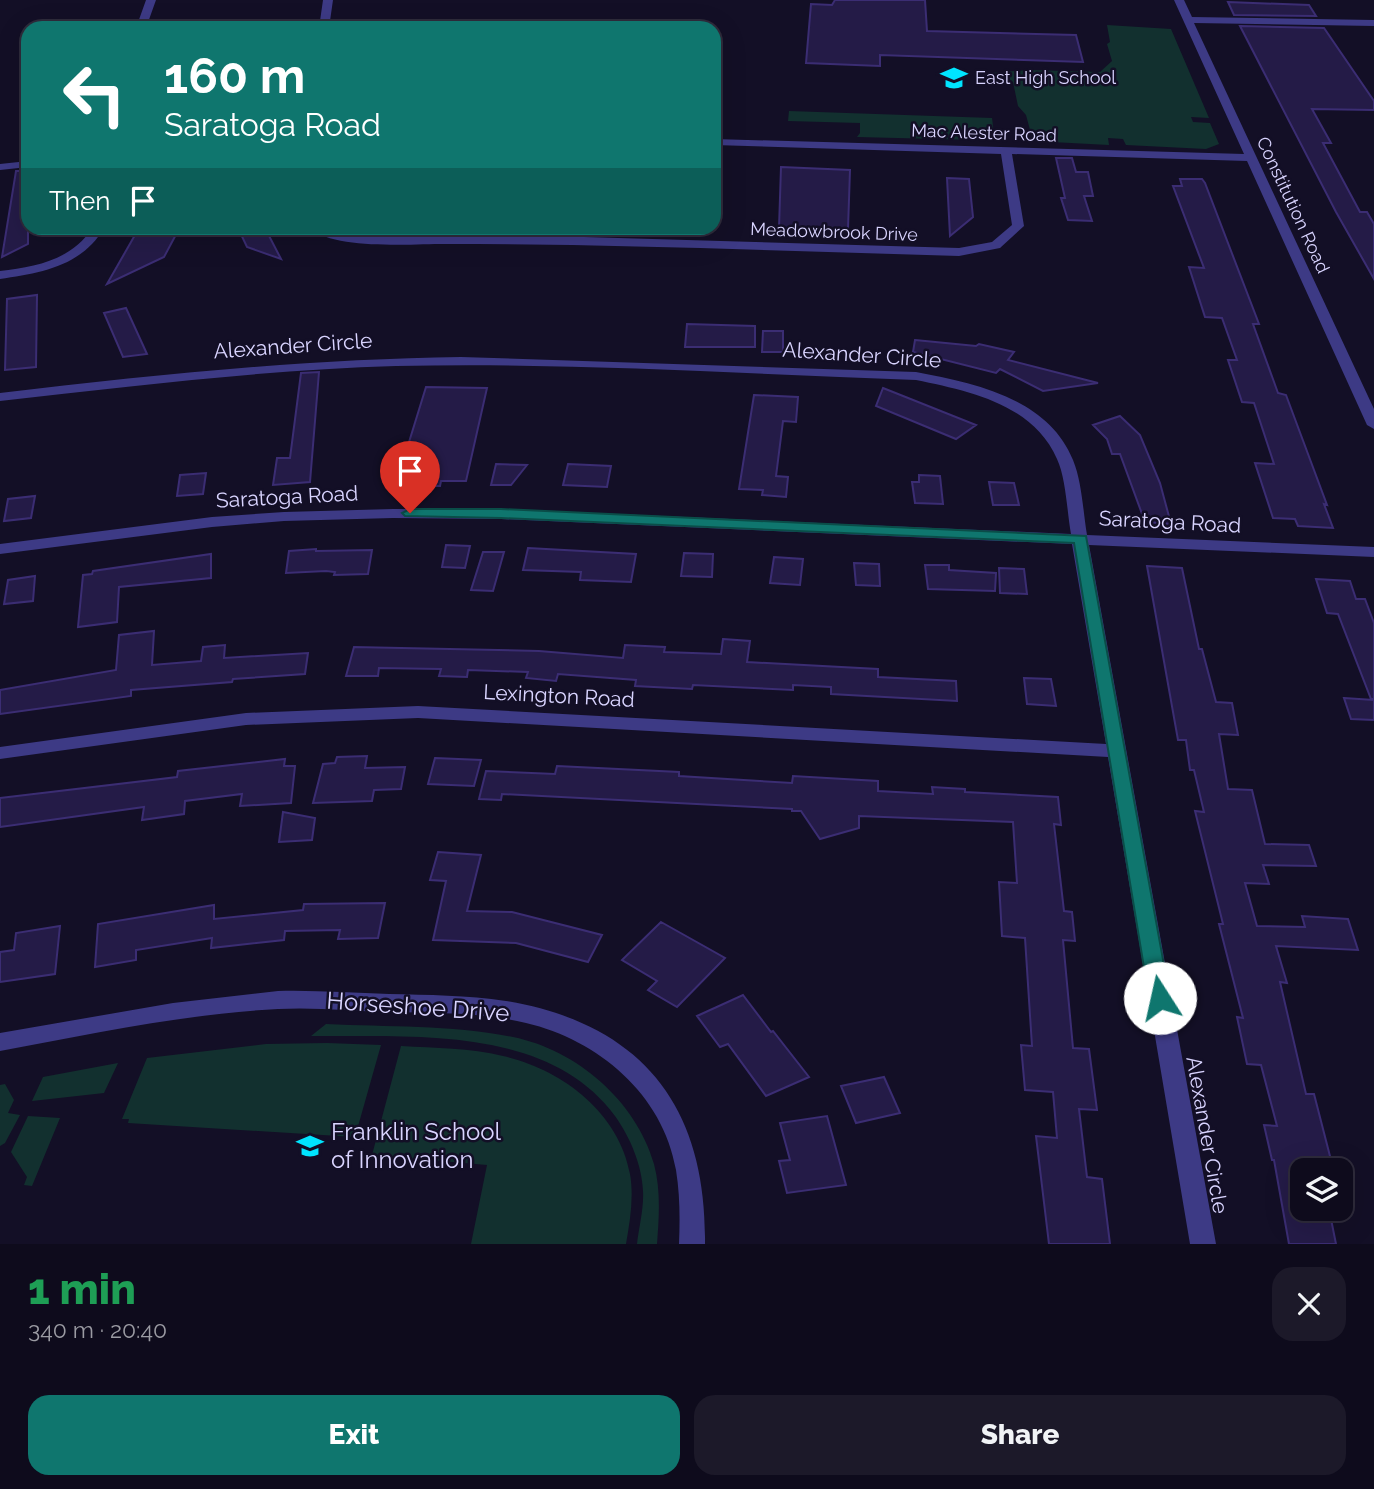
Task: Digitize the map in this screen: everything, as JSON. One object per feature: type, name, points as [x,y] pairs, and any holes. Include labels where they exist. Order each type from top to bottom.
[{"type":"street","points":[[144,21],[151,0]]},
{"type":"street","points":[[325,21],[328,0]]},
{"type":"street","name":"Constitution Road","points":[[1179,0],[1374,425]]},
{"type":"street","points":[[1189,20],[1374,23]]},
{"type":"street","name":"Mac Alester Road","points":[[721,142],[1252,158]]},
{"type":"street","name":"Meadowbrook Drive","points":[[339,235],[365,240],[550,240],[959,252],[996,245],[1018,226],[1006,151]]},
{"type":"street","points":[[0,167],[21,165]]},
{"type":"street","points":[[0,275],[26,271],[65,259],[95,235]]},
{"type":"street","name":"Alexander Circle","points":[[0,397],[232,371],[396,362],[504,362],[916,376],[978,390],[1022,409],[1043,425],[1057,442],[1066,461],[1203,1244]]},
{"type":"street","name":"Saratoga Road","points":[[0,549],[212,522],[305,515],[410,513],[501,514],[1374,552]]},
{"type":"street","name":"Lexington Road","points":[[0,753],[246,719],[418,712],[1116,751]]},
{"type":"street","name":"Horseshoe Drive","points":[[0,1042],[150,1015],[282,1000],[450,1004],[543,1018],[578,1032],[613,1051],[638,1073],[665,1104],[683,1145],[692,1189],[692,1244]]},
{"type":"green space","points":[[1107,25],[1171,29],[1209,118],[1191,117],[1193,122],[1210,123],[1219,144],[1206,149],[1126,145],[1123,139],[1108,138],[1109,145],[1033,141],[1026,115],[1018,106],[1013,82],[991,73],[1029,70],[1100,72],[1112,61],[1107,44],[1110,42]]},
{"type":"green space","points":[[789,111],[992,118],[994,134],[977,140],[857,137],[860,123],[788,121]]},
{"type":"green space","points":[[326,1024],[444,1028],[490,1033],[537,1044],[560,1053],[581,1066],[618,1100],[645,1141],[658,1184],[657,1244],[637,1244],[643,1197],[638,1161],[615,1116],[587,1086],[553,1065],[516,1051],[476,1042],[392,1036],[311,1036]]},
{"type":"green space","points":[[266,1044],[381,1045],[355,1137],[128,1123],[129,1119],[122,1119],[147,1058]]},
{"type":"green space","points":[[401,1046],[491,1053],[525,1062],[546,1071],[584,1097],[614,1131],[624,1152],[632,1191],[626,1244],[471,1244],[487,1165],[372,1155]]},
{"type":"green space","points":[[118,1063],[104,1093],[32,1101],[43,1077]]},
{"type":"green space","points":[[5,1084],[14,1100],[8,1113],[20,1115],[5,1143],[0,1146],[0,1085]]},
{"type":"green space","points":[[28,1116],[60,1118],[32,1186],[24,1185],[27,1177],[11,1152]]},
{"type":"building","points":[[835,0],[925,0],[927,31],[1076,35],[1083,62],[880,55],[880,66],[806,63],[811,4],[832,5]]},
{"type":"building","points":[[1228,2],[1309,5],[1316,16],[1234,15]]},
{"type":"building","points":[[1240,26],[1324,28],[1374,101],[1374,110],[1312,109],[1331,143],[1323,143],[1360,212],[1367,212],[1374,224],[1374,279],[1336,212]]},
{"type":"building","points":[[1056,158],[1072,158],[1076,172],[1088,172],[1093,196],[1084,196],[1092,221],[1068,220],[1061,198],[1065,198]]},
{"type":"building","points":[[781,167],[850,170],[848,229],[779,228]]},
{"type":"building","points":[[16,171],[21,171],[21,235],[28,235],[28,244],[2,257]]},
{"type":"building","points":[[947,178],[969,179],[973,217],[950,236]]},
{"type":"building","points":[[1180,179],[1202,179],[1205,183],[1259,324],[1253,324],[1278,393],[1286,395],[1333,528],[1298,526],[1295,519],[1273,518],[1255,463],[1274,464],[1254,403],[1242,402],[1228,360],[1237,360],[1222,318],[1205,317],[1189,267],[1204,268],[1173,186],[1182,186]]},
{"type":"building","points":[[135,235],[176,235],[164,257],[107,284]]},
{"type":"building","points":[[241,235],[269,235],[281,259],[247,247]]},
{"type":"building","points":[[37,295],[36,367],[5,370],[7,299]]},
{"type":"building","points":[[126,308],[147,354],[123,357],[104,313]]},
{"type":"building","points":[[687,324],[755,326],[755,347],[685,347]]},
{"type":"building","points":[[763,331],[783,331],[783,352],[762,352]]},
{"type":"building","points":[[915,340],[976,346],[979,344],[1014,352],[1008,360],[1098,383],[1043,391],[1000,369],[996,373],[913,352]]},
{"type":"building","points":[[319,372],[310,482],[273,485],[277,458],[290,458],[301,373]]},
{"type":"building","points":[[426,387],[487,388],[466,481],[441,481],[440,486],[410,486],[412,481],[397,481]]},
{"type":"building","points":[[883,388],[976,425],[956,439],[876,406]]},
{"type":"building","points":[[754,395],[798,397],[796,422],[783,421],[776,476],[788,477],[786,497],[762,495],[763,490],[739,489]]},
{"type":"building","points":[[1120,416],[1140,435],[1160,483],[1171,524],[1145,522],[1120,454],[1112,454],[1107,439],[1093,425]]},
{"type":"building","points":[[496,464],[527,465],[511,485],[491,485]]},
{"type":"building","points":[[568,464],[611,466],[607,487],[563,485]]},
{"type":"building","points":[[206,473],[203,494],[177,496],[180,475]]},
{"type":"building","points":[[919,475],[940,476],[943,504],[915,503],[912,482],[919,482]]},
{"type":"building","points":[[989,482],[1014,483],[1019,505],[993,505]]},
{"type":"building","points":[[35,496],[31,518],[4,521],[8,499]]},
{"type":"building","points":[[446,545],[470,546],[465,568],[442,567]]},
{"type":"building","points":[[528,548],[636,554],[631,582],[580,580],[581,572],[523,570]]},
{"type":"building","points":[[372,550],[368,574],[334,575],[335,572],[326,571],[286,573],[289,551]]},
{"type":"building","points":[[483,552],[504,552],[493,591],[471,590]]},
{"type":"building","points":[[684,553],[713,554],[712,577],[681,576]]},
{"type":"building","points":[[211,554],[211,578],[119,587],[117,622],[78,627],[83,575],[92,574],[93,571]]},
{"type":"building","points":[[774,557],[803,559],[800,585],[770,583]]},
{"type":"building","points":[[854,563],[879,564],[880,586],[856,585]]},
{"type":"building","points":[[925,565],[949,565],[949,570],[996,573],[995,591],[928,589]]},
{"type":"building","points":[[1147,566],[1182,568],[1199,649],[1202,649],[1216,702],[1232,703],[1238,735],[1219,734],[1228,789],[1252,790],[1265,844],[1309,845],[1316,866],[1263,865],[1269,884],[1245,883],[1257,926],[1305,927],[1302,916],[1348,919],[1358,950],[1276,946],[1287,983],[1280,982],[1306,1094],[1314,1094],[1330,1158],[1290,1158],[1290,1221],[1331,1221],[1336,1244],[1289,1244],[1274,1160],[1264,1125],[1277,1126],[1261,1065],[1247,1064],[1237,1017],[1243,1018],[1219,924],[1223,924],[1195,811],[1204,812],[1194,770],[1190,770],[1186,740],[1178,740]]},
{"type":"building","points":[[999,568],[1024,569],[1027,594],[1000,593]]},
{"type":"building","points":[[35,576],[33,601],[4,604],[8,580]]},
{"type":"building","points":[[1316,579],[1350,581],[1356,599],[1365,599],[1374,623],[1374,699],[1371,699],[1338,614],[1327,613]]},
{"type":"building","points":[[154,631],[152,665],[201,661],[203,647],[225,645],[224,658],[308,653],[305,674],[131,690],[131,696],[0,714],[0,690],[116,670],[119,635]]},
{"type":"building","points":[[723,639],[750,641],[747,662],[878,669],[878,677],[956,681],[957,701],[831,694],[831,687],[793,685],[793,690],[693,685],[692,689],[635,686],[636,680],[558,674],[556,681],[526,678],[528,672],[468,670],[467,677],[439,676],[441,669],[379,668],[378,676],[346,676],[354,647],[539,651],[623,658],[625,645],[665,647],[664,652],[721,654]]},
{"type":"building","points":[[1024,678],[1051,679],[1056,706],[1027,704]]},
{"type":"building","points":[[1344,698],[1374,700],[1374,720],[1351,719]]},
{"type":"building","points":[[367,756],[365,768],[405,767],[401,789],[374,790],[372,801],[313,803],[323,764],[335,763],[337,757]]},
{"type":"building","points":[[435,758],[481,760],[474,786],[428,784]]},
{"type":"building","points":[[285,759],[284,766],[295,766],[291,803],[240,806],[242,794],[185,801],[184,814],[142,820],[144,807],[0,827],[0,798],[177,777],[178,771]]},
{"type":"building","points":[[557,766],[679,772],[679,776],[792,783],[793,776],[878,781],[878,791],[933,794],[932,787],[965,789],[965,792],[1058,797],[1061,825],[1054,824],[1064,911],[1072,912],[1075,941],[1063,940],[1073,1048],[1089,1049],[1097,1110],[1079,1109],[1087,1177],[1102,1179],[1110,1244],[1049,1244],[1036,1136],[1057,1138],[1053,1092],[1025,1090],[1021,1045],[1032,1046],[1025,938],[1002,936],[999,882],[1017,883],[1013,822],[859,816],[859,828],[820,839],[801,811],[792,809],[502,794],[501,800],[479,799],[486,771],[555,774]]},
{"type":"building","points":[[283,812],[315,818],[312,840],[279,842]]},
{"type":"building","points":[[438,852],[481,855],[467,911],[512,912],[602,935],[588,962],[516,943],[433,940],[446,881],[430,880]]},
{"type":"building","points":[[385,903],[378,938],[338,939],[340,930],[285,931],[284,940],[211,948],[212,938],[136,950],[136,960],[95,967],[98,924],[214,905],[214,919],[303,910],[304,904]]},
{"type":"building","points":[[661,922],[725,958],[677,1007],[648,990],[657,981],[622,960]]},
{"type":"building","points":[[60,926],[55,974],[0,982],[0,952],[14,950],[16,933]]},
{"type":"building","points":[[743,995],[809,1077],[766,1096],[728,1044],[720,1047],[697,1016]]},
{"type":"building","points":[[884,1077],[900,1113],[856,1123],[841,1086]]},
{"type":"building","points":[[827,1116],[846,1185],[787,1193],[779,1161],[790,1160],[780,1123]]},
{"type":"place","name":"East High School","points":[[954,78]]},
{"type":"place","name":"Franklin School of Innovation","points":[[310,1146]]},
{"type":"route","points":[[410,513],[501,514],[1080,539],[1160,998]]}]
